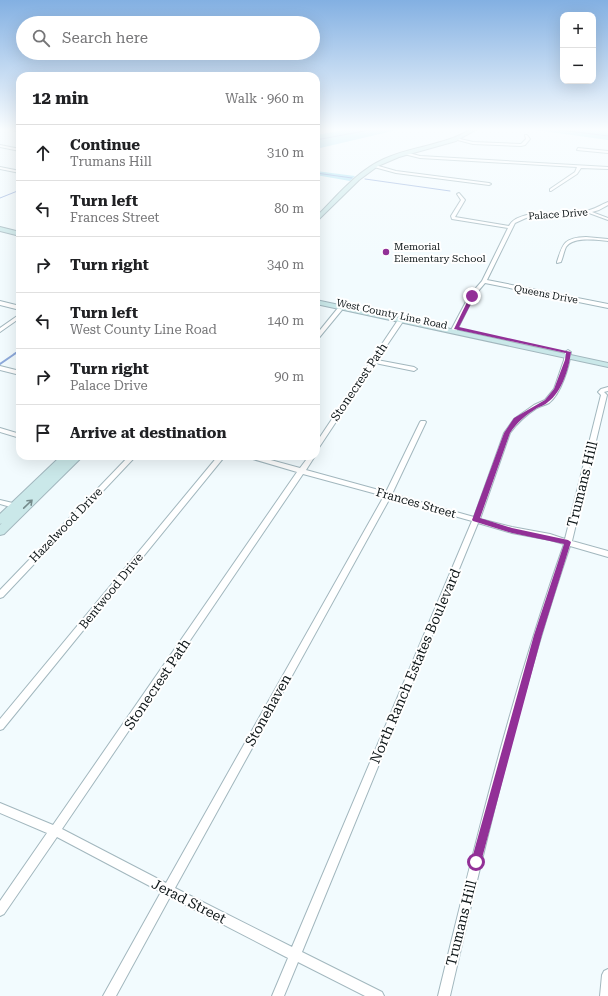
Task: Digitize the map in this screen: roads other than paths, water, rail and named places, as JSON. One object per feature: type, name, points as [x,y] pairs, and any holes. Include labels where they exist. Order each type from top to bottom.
[{"type":"street","points":[[320,216],[361,175]]},
{"type":"street","points":[[423,175],[489,184]]},
{"type":"street","points":[[551,190],[572,175]]},
{"type":"street","points":[[455,330],[472,296],[484,282],[509,227],[453,218],[463,200],[459,194]]},
{"type":"street","name":"Palace Drive","points":[[509,227],[518,218],[532,214],[591,213],[608,203]]},
{"type":"street","points":[[591,213],[608,219]]},
{"type":"street","points":[[1,231],[16,233]]},
{"type":"street","points":[[1,231],[16,236]]},
{"type":"street","points":[[559,262],[565,246],[570,241],[583,239],[608,240]]},
{"type":"street","name":"Queens Drive","points":[[484,282],[608,306]]},
{"type":"street","name":"West County Line Road","points":[[320,299],[342,306]]},
{"type":"street","points":[[0,303],[16,307]]},
{"type":"street","name":"West County Line Road","points":[[320,303],[568,354],[608,365]]},
{"type":"street","points":[[320,333],[342,306]]},
{"type":"street","points":[[0,330],[16,319]]},
{"type":"street","name":"Stonecrest Path","points":[[320,442],[401,319]]},
{"type":"street","name":"West County Line Road","points":[[568,354],[608,360]]},
{"type":"street","name":"North Ranch Estates Boulevard","points":[[278,996],[476,520],[499,451],[510,428],[520,416],[547,401],[557,389],[568,354]]},
{"type":"street","points":[[374,361],[414,369]]},
{"type":"street","points":[[0,368],[16,372]]},
{"type":"street","name":"Trumans Hill","points":[[444,996],[476,862],[516,711],[550,594],[568,542],[604,395],[601,392],[606,389]]},
{"type":"street","name":"Stonehaven","points":[[109,996],[388,495],[423,422]]},
{"type":"street","points":[[0,430],[16,435]]},
{"type":"street","points":[[0,520],[63,460]]},
{"type":"street","points":[[0,531],[74,460]]},
{"type":"street","name":"Hazelwood Drive","points":[[0,595],[128,460]]},
{"type":"street","name":"Bentwood Drive","points":[[0,726],[219,460]]},
{"type":"street","name":"Frances Street","points":[[262,460],[512,530],[568,542],[608,554]]},
{"type":"street","name":"Stonecrest Path","points":[[0,910],[310,460]]},
{"type":"street","points":[[0,502],[14,506]]},
{"type":"street","name":"Jerad Street","points":[[0,808],[55,832],[294,955],[378,996]]},
{"type":"street","points":[[606,996],[608,976]]},
{"type":"waterway","points":[[334,175],[352,178]]},
{"type":"waterway","points":[[365,179],[450,191]]},
{"type":"waterway","points":[[0,198],[16,192]]},
{"type":"waterway","points":[[0,364],[16,353]]},
{"type":"place","name":"Memorial Elementary School","points":[[386,252]]}]
